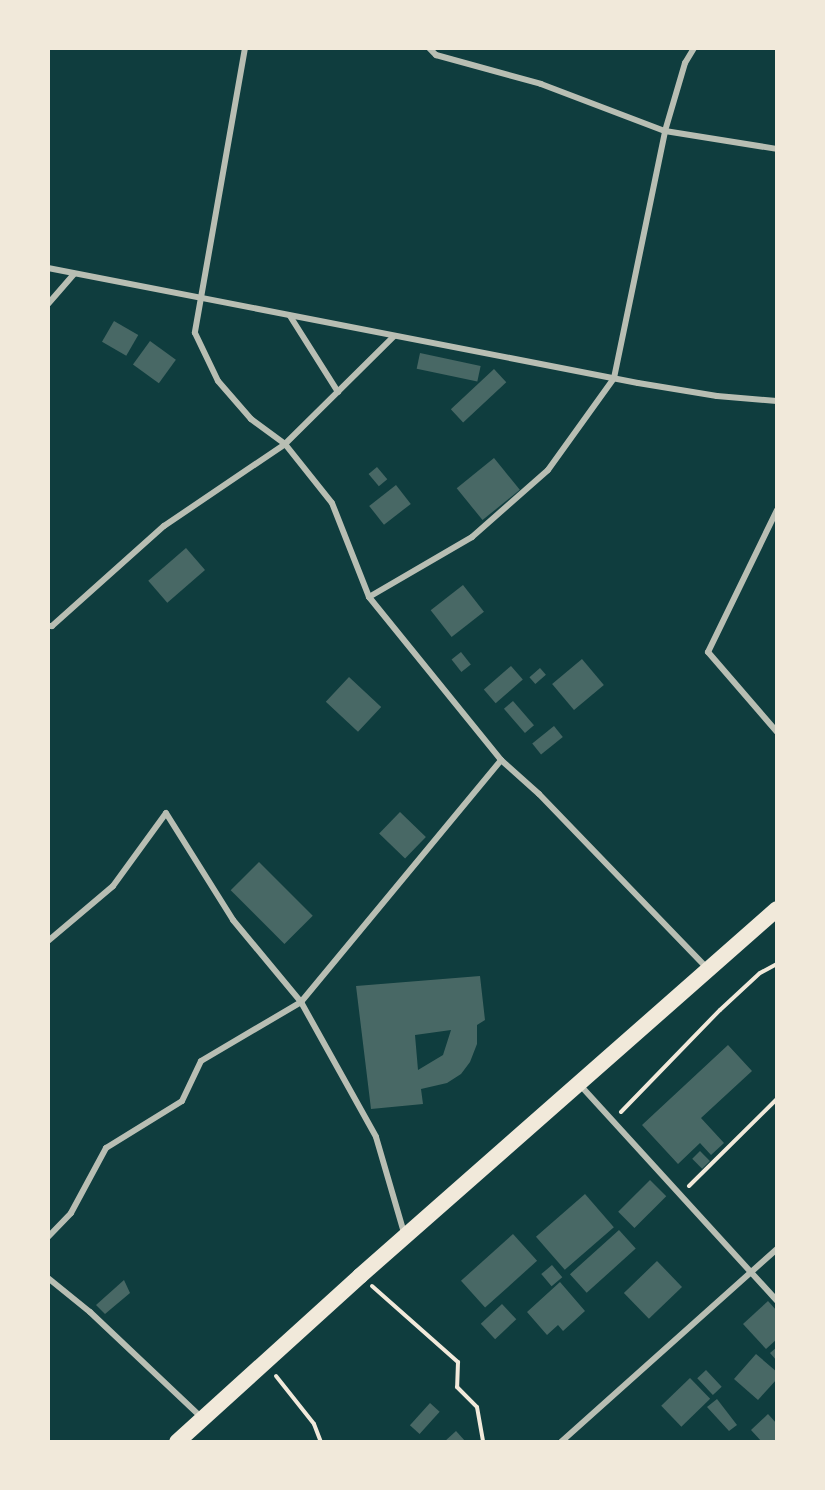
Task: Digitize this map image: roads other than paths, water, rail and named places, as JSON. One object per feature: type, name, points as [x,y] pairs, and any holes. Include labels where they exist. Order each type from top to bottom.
[{"type":"highway","points":[[177,1442],[204,1420],[264,1362],[360,1276],[580,1085],[777,909]]},
{"type":"street","points":[[245,48],[195,333],[218,381],[251,419],[285,444],[332,503],[369,597],[501,760],[539,794],[709,970]]},
{"type":"street","points":[[429,48],[436,55],[541,84],[665,131],[777,149]]},
{"type":"street","points":[[369,597],[472,537],[548,470],[614,378],[665,131],[686,63],[694,48]]},
{"type":"street","points":[[48,268],[614,378],[717,396],[777,401]]},
{"type":"street","points":[[48,304],[74,274]]},
{"type":"street","points":[[290,316],[338,392]]},
{"type":"street","points":[[48,626],[52,626],[164,526],[285,444],[394,336]]},
{"type":"street","points":[[777,510],[708,652],[777,732]]},
{"type":"street","points":[[48,1237],[71,1213],[106,1148],[182,1101],[201,1061],[301,1002],[501,760]]},
{"type":"street","points":[[48,941],[113,886],[166,813],[233,920],[301,1002],[376,1137],[405,1237]]},
{"type":"street","points":[[580,1085],[777,1301]]},
{"type":"street","points":[[561,1442],[777,1249]]},
{"type":"street","points":[[48,1278],[90,1312],[204,1420]]}]
